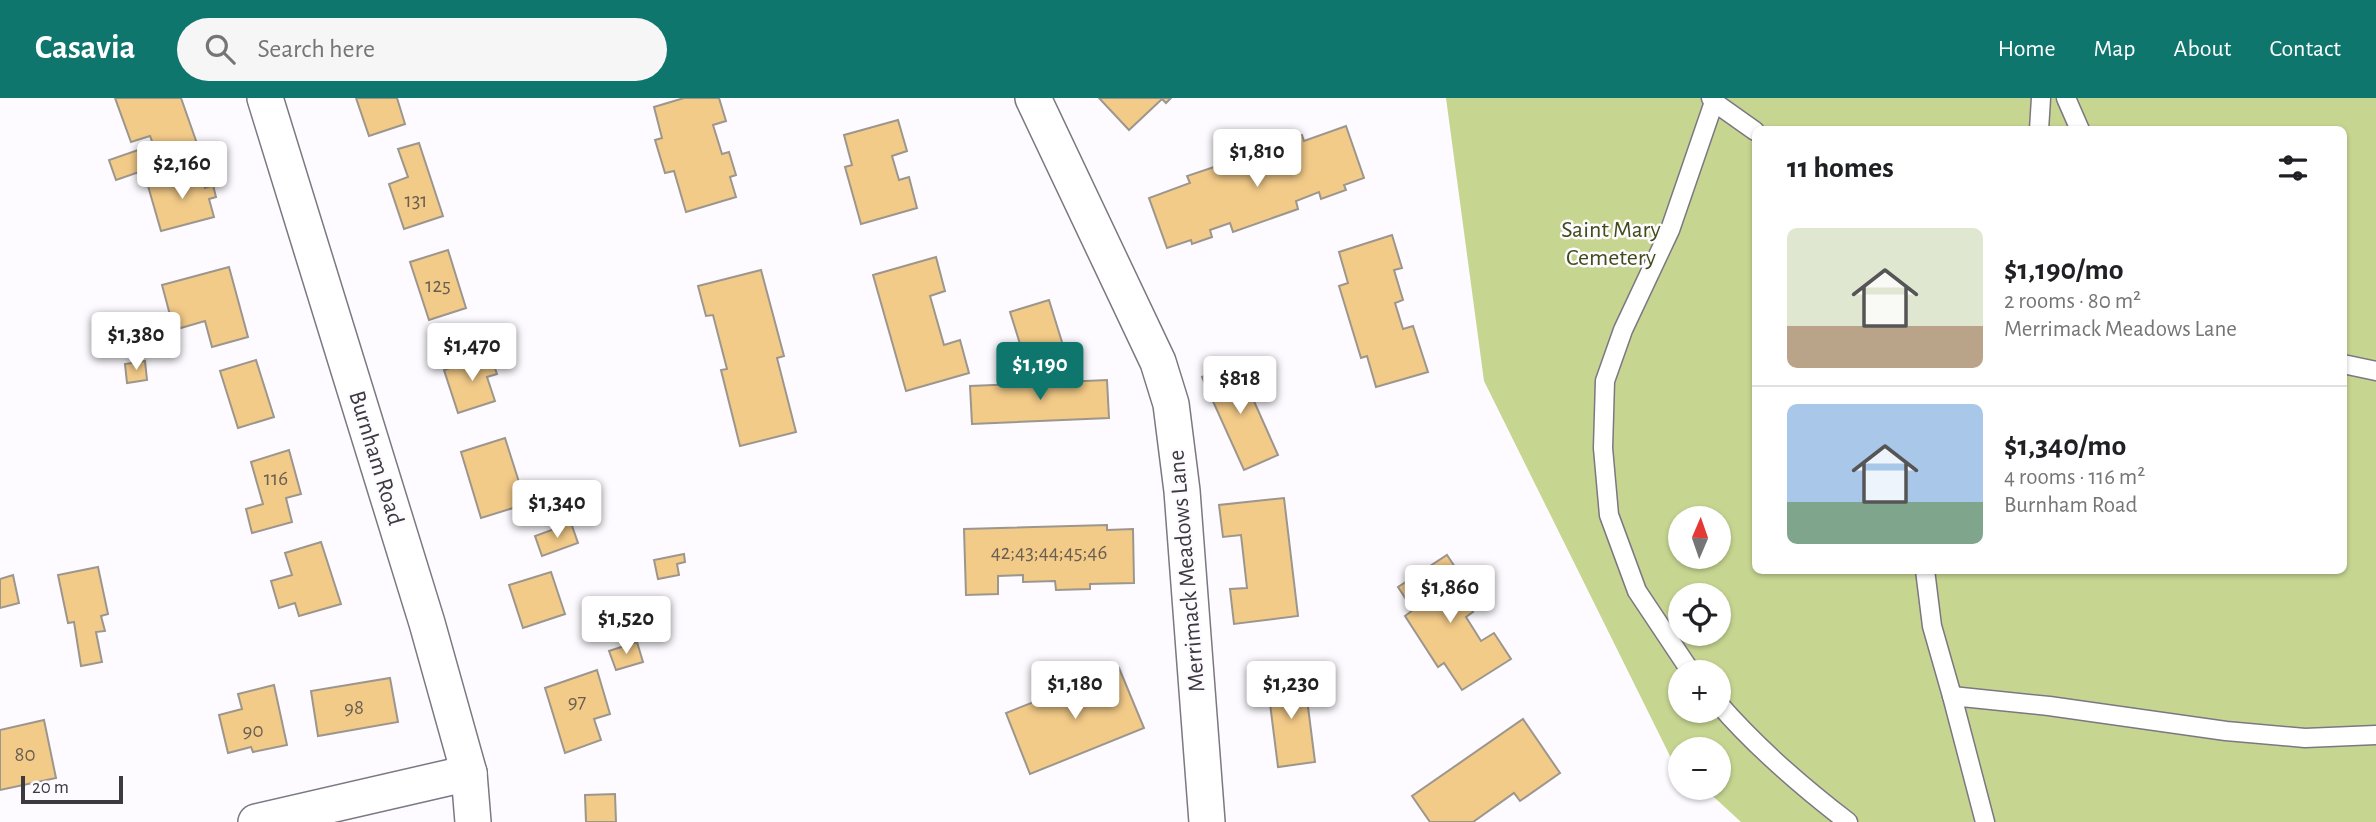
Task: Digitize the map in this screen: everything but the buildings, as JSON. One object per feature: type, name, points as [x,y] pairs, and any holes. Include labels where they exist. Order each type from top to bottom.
[{"type":"street","name":"Burnham Road","points":[[265,98],[427,623],[469,774],[473,822]]},
{"type":"street","name":"Merrimack Meadows Lane","points":[[1033,98],[1158,362],[1171,404],[1182,491],[1207,822]]},
{"type":"street","points":[[256,822],[469,774]]},
{"type":"lane","points":[[2039,126],[2041,98]]},
{"type":"lane","points":[[2066,98],[2078,126]]},
{"type":"lane","points":[[1683,660],[1637,591],[1609,515],[1603,448],[1605,382],[1623,330],[1670,230],[1713,100],[1752,129]]},
{"type":"lane","points":[[2347,365],[2376,371]]},
{"type":"lane","points":[[1926,574],[1932,626],[1985,822]]},
{"type":"lane","points":[[1952,696],[2292,737],[2376,735]]},
{"type":"lane","points":[[1731,718],[1803,788],[1848,822]]},
{"type":"green space","name":"Saint Mary Cemetery","points":[[1446,98],[2376,98],[2376,822],[1741,822],[1717,800],[1731,800],[1731,737],[1668,737],[1668,752],[1484,381]]}]
